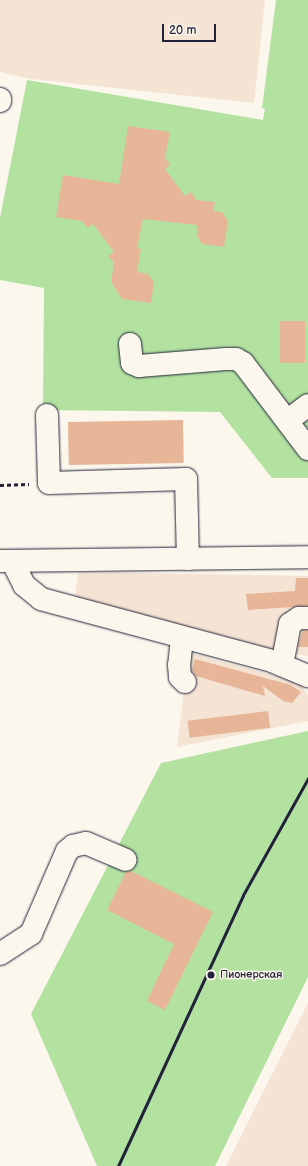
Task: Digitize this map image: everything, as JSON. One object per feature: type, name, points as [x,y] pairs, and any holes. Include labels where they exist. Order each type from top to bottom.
[{"type":"street","points":[[130,344],[132,362],[139,366],[236,359],[243,363],[308,449]]},
{"type":"street","points":[[287,421],[308,404]]},
{"type":"street","points":[[47,415],[49,483],[186,479],[188,558]]},
{"type":"street","points":[[6,561],[308,557]]},
{"type":"street","points":[[6,561],[24,585],[41,599],[282,665],[308,676]]},
{"type":"street","points":[[282,665],[290,624],[298,618],[308,618]]},
{"type":"street","points":[[182,638],[179,665],[180,677],[185,682]]},
{"type":"street","points":[[0,954],[31,934],[67,851],[73,846],[86,843],[126,860]]},
{"type":"path","points":[[0,485],[49,483]]},
{"type":"shaded area","points":[[0,0],[265,0],[254,103],[31,79],[0,72]]},
{"type":"shaded area","points":[[78,572],[308,576],[308,656],[275,652],[74,606]]},
{"type":"shaded area","points":[[189,653],[299,682],[308,695],[308,721],[177,747]]},
{"type":"shaded area","points":[[308,1003],[308,1166],[226,1166]]},
{"type":"green space","points":[[276,0],[308,0],[308,478],[272,478],[220,412],[43,410],[44,288],[0,280],[0,218],[27,80],[263,120],[265,109],[262,108]]},
{"type":"green space","points":[[308,731],[308,977],[215,1166],[97,1166],[31,1014],[161,763]]},
{"type":"building","points":[[128,126],[170,132],[165,158],[170,165],[165,169],[185,196],[191,192],[196,200],[215,202],[213,211],[222,212],[228,221],[224,247],[202,244],[197,236],[197,225],[143,219],[137,248],[141,249],[137,272],[148,274],[154,282],[151,303],[122,299],[111,282],[114,263],[108,256],[114,252],[93,224],[88,228],[82,221],[56,217],[63,175],[119,184]]},
{"type":"building","points":[[280,321],[305,321],[305,363],[280,363]]},
{"type":"building","points":[[183,420],[184,463],[69,465],[68,422]]},
{"type":"building","points":[[296,578],[308,578],[308,606],[248,610],[246,594],[295,591]]},
{"type":"building","points":[[303,630],[308,630],[308,647],[298,647]]},
{"type":"building","points":[[195,659],[291,685],[301,692],[292,703],[283,701],[263,686],[265,696],[196,676],[192,670]]},
{"type":"building","points":[[268,711],[270,728],[190,738],[188,721]]},
{"type":"building","points":[[131,871],[213,912],[165,1010],[147,1001],[174,944],[107,910],[126,872]]},
{"type":"railway","points":[[118,1166],[243,895],[308,778]]},
{"type":"place","name":"Пионерская","points":[[211,975]]}]
